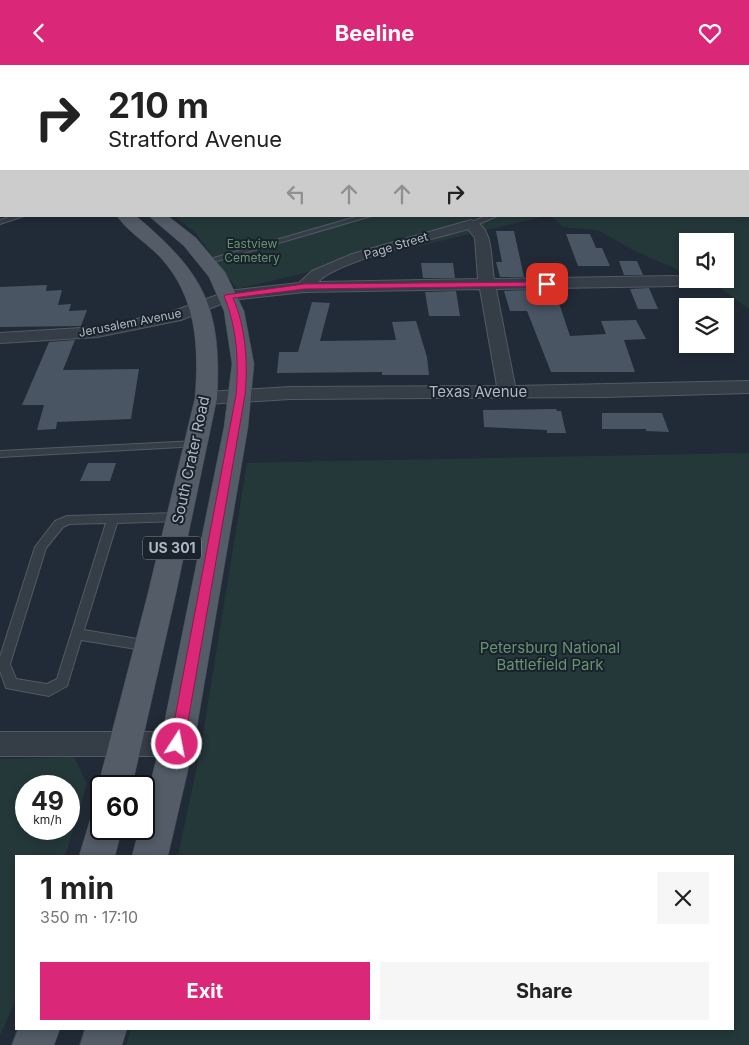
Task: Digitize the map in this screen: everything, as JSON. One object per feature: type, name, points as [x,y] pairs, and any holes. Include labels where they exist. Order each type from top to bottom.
[{"type":"main road","name":"South Crater Road","points":[[118,775],[196,444],[206,398],[209,369],[208,343],[200,308],[192,287],[177,263],[167,252],[126,217]]},
{"type":"main road","name":"US 301","points":[[150,855],[177,744],[241,395],[243,364],[234,311],[218,276],[190,242],[158,217]]},
{"type":"main road","points":[[97,855],[101,840]]},
{"type":"main road","points":[[33,1045],[39,1030]]},
{"type":"main road","points":[[101,1045],[106,1030]]},
{"type":"street","points":[[471,223],[482,237],[487,285],[508,391]]},
{"type":"street","name":"Page Street","points":[[304,287],[317,274],[328,268],[357,257],[471,223]]},
{"type":"street","name":"Jerusalem Avenue","points":[[0,338],[97,332],[137,325],[200,308],[228,296],[304,287],[676,281]]},
{"type":"street","name":"Texas Avenue","points":[[206,398],[241,395],[749,387]]},
{"type":"street","points":[[0,743],[177,744]]},
{"type":"lane","points":[[0,222],[18,217]]},
{"type":"lane","points":[[207,261],[364,217]]},
{"type":"lane","name":"Page Street","points":[[471,223],[491,217]]},
{"type":"lane","points":[[0,454],[196,444]]},
{"type":"lane","points":[[113,519],[62,682],[49,690],[12,684],[4,664],[41,547],[59,523],[67,520],[179,517]]},
{"type":"lane","points":[[77,634],[149,646]]},
{"type":"green space","name":"Eastview Cemetery","points":[[175,217],[542,217],[237,289],[194,231]]},
{"type":"green space","points":[[552,217],[749,217],[749,309],[720,288],[734,288],[734,233],[679,233],[679,270],[635,251],[598,230],[563,227]]},
{"type":"green space","name":"Petersburg National Battlefield Park","points":[[749,453],[749,1045],[126,1045],[131,1030],[734,1030],[734,855],[178,855],[200,752],[247,463]]},
{"type":"green space","points":[[74,757],[87,784],[80,807],[80,775],[15,775],[15,840],[70,840],[65,855],[15,855],[15,1001],[0,1036],[0,759]]},
{"type":"building","points":[[496,231],[514,231],[524,277],[500,277],[496,262],[502,262]]},
{"type":"building","points":[[566,234],[590,234],[596,248],[602,248],[610,266],[578,266]]},
{"type":"building","points":[[619,261],[637,261],[643,275],[624,275]]},
{"type":"building","points":[[421,263],[453,263],[455,278],[423,278]]},
{"type":"building","points":[[47,285],[46,291],[62,290],[58,305],[71,304],[69,311],[87,310],[81,326],[0,327],[0,287]]},
{"type":"building","points":[[649,288],[658,309],[638,309],[630,289]]},
{"type":"building","points":[[527,290],[529,297],[557,297],[570,336],[606,334],[601,321],[636,320],[646,339],[624,340],[635,372],[551,372],[527,311],[510,311],[504,291]]},
{"type":"building","points":[[456,291],[460,316],[429,316],[425,292]]},
{"type":"building","points":[[312,302],[330,303],[320,341],[396,340],[392,322],[416,321],[427,357],[429,375],[382,375],[382,372],[277,373],[279,352],[298,352]]},
{"type":"building","points":[[75,340],[63,370],[139,369],[131,419],[57,422],[56,429],[37,430],[44,405],[22,405],[49,342]]},
{"type":"building","points":[[556,409],[561,411],[566,433],[547,433],[547,430],[484,427],[483,410]]},
{"type":"building","points":[[602,413],[662,413],[669,432],[646,431],[646,429],[602,429]]},
{"type":"building","points":[[88,463],[116,463],[110,481],[80,481]]},
{"type":"route","points":[[177,744],[241,395],[243,364],[234,311],[228,296],[304,287],[547,284]]}]
